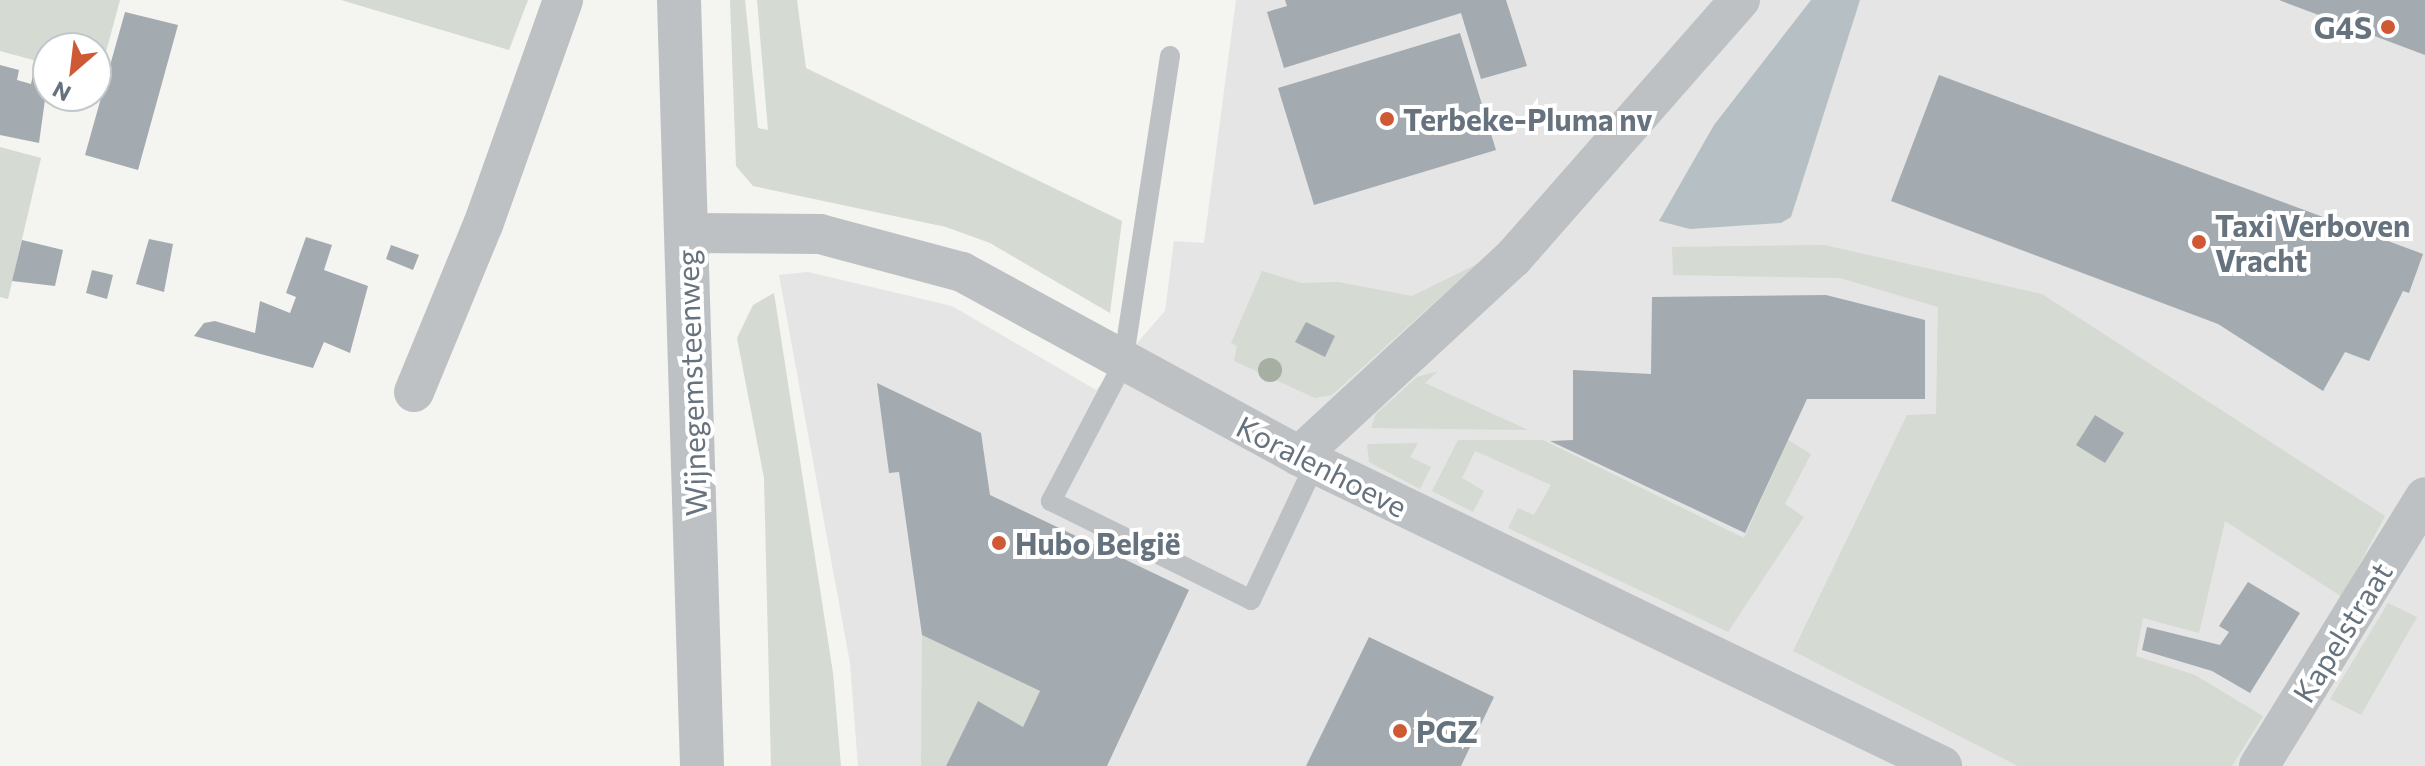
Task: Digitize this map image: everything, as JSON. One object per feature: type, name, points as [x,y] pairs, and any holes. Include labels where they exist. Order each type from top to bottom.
[{"type":"street","points":[[414,392],[483,225],[563,0]]},
{"type":"street","name":"Wijnegemsteenweg","points":[[679,0],[702,766]]},
{"type":"street","points":[[1307,460],[1513,258],[1740,0]]},
{"type":"street","name":"Koralenhoeve","points":[[687,233],[820,234],[913,254],[962,272],[1123,364],[1307,460],[1942,766]]},
{"type":"street","name":"Kapelstraat","points":[[2259,766],[2425,497]]},
{"type":"lane","points":[[1170,56],[1123,364],[1051,501],[1251,600],[1307,460]]},
{"type":"shaded area","points":[[0,0],[120,0],[111,32],[32,32],[32,60],[0,51]]},
{"type":"shaded area","points":[[341,0],[528,0],[509,50]]},
{"type":"shaded area","points":[[730,0],[745,0],[758,128],[768,130],[757,0],[797,0],[806,68],[1122,221],[1110,313],[990,243],[946,227],[753,186],[736,166]]},
{"type":"shaded area","points":[[1236,0],[2425,0],[2425,766],[858,766],[850,663],[779,275],[808,272],[952,306],[1096,390],[1165,311],[1174,241],[1204,243]]},
{"type":"shaded area","points":[[1811,0],[1860,0],[1791,217],[1781,223],[1690,229],[1659,221],[1714,125]]},
{"type":"shaded area","points":[[0,147],[41,158],[8,299],[0,297]]},
{"type":"shaded area","points":[[1824,245],[2042,294],[2385,516],[2342,597],[2225,521],[2199,633],[2143,618],[2136,656],[2195,675],[2263,716],[2232,766],[2018,766],[1793,651],[1907,415],[1936,414],[1938,307],[1840,278],[1673,275],[1672,247]]},
{"type":"shaded area","points":[[1477,264],[1332,395],[1315,398],[1234,361],[1237,346],[1231,343],[1262,271],[1301,283],[1338,282],[1412,296]]},
{"type":"shaded area","points":[[774,293],[833,673],[841,766],[771,766],[764,478],[737,338],[753,305]]},
{"type":"shaded area","points":[[1438,371],[1425,383],[1528,430],[1371,428],[1376,414],[1417,377]]},
{"type":"shaded area","points":[[1458,440],[1543,440],[1744,538],[1788,440],[1811,454],[1785,504],[1804,517],[1728,632],[1508,528],[1518,508],[1534,515],[1551,485],[1475,451],[1462,478],[1484,491],[1473,512],[1432,491]]},
{"type":"shaded area","points":[[1418,443],[1410,457],[1431,467],[1420,489],[1369,462],[1367,444]]},
{"type":"shaded area","points":[[2388,603],[2417,617],[2361,715],[2330,699]]},
{"type":"shaded area","points":[[922,635],[1040,691],[1023,727],[978,701],[946,766],[921,766]]},
{"type":"building","name":"Terbeke-Pluma nv","points":[[1285,0],[1506,0],[1527,66],[1481,79],[1461,13],[1284,68],[1267,12],[1287,6]]},
{"type":"building","name":"G4S","points":[[2279,0],[2425,0],[2425,55]]},
{"type":"building","points":[[125,12],[178,25],[138,170],[85,155],[97,112],[112,112],[112,58]]},
{"type":"building","name":"Terbeke-Pluma nv","points":[[1460,33],[1496,150],[1314,205],[1278,88]]},
{"type":"building","points":[[0,65],[19,70],[17,80],[31,84],[32,79],[32,112],[43,112],[39,143],[0,135]]},
{"type":"building","name":"Taxi Verboven Vracht","points":[[1939,75],[2423,254],[2409,293],[2403,291],[2369,361],[2345,352],[2323,391],[2218,324],[1891,201]]},
{"type":"building","points":[[306,237],[332,245],[324,270],[368,286],[350,353],[324,342],[313,368],[194,336],[204,323],[215,321],[255,333],[260,301],[290,313],[296,297],[286,293]]},
{"type":"building","points":[[149,239],[173,244],[164,292],[136,284]]},
{"type":"building","points":[[22,240],[63,250],[55,286],[12,281]]},
{"type":"building","points":[[391,245],[419,255],[413,270],[386,259]]},
{"type":"building","points":[[92,270],[113,275],[107,299],[86,293]]},
{"type":"building","points":[[1826,295],[1925,320],[1925,399],[1807,399],[1745,533],[1550,441],[1573,440],[1573,370],[1651,374],[1652,297]]},
{"type":"building","points":[[1306,322],[1335,336],[1325,357],[1295,342]]},
{"type":"building","name":"Hubo België","points":[[877,383],[981,433],[990,495],[1189,590],[1107,766],[946,766],[978,701],[1023,727],[1040,691],[922,635],[899,472],[889,473]]},
{"type":"building","points":[[2095,415],[2124,433],[2105,463],[2076,445]]},
{"type":"building","points":[[2248,582],[2300,613],[2250,693],[2212,671],[2142,650],[2147,627],[2220,645],[2229,632],[2219,626]]},
{"type":"building","name":"PGZ","points":[[1369,637],[1494,697],[1461,766],[1306,766]]},
{"type":"place","name":"G4S","points":[[2388,27]]},
{"type":"place","name":"Terbeke-Pluma nv","points":[[1387,119]]},
{"type":"place","name":"Taxi Verboven Vracht","points":[[2199,242]]},
{"type":"place","name":"Hubo België","points":[[999,543]]},
{"type":"place","name":"PGZ","points":[[1400,731]]}]
